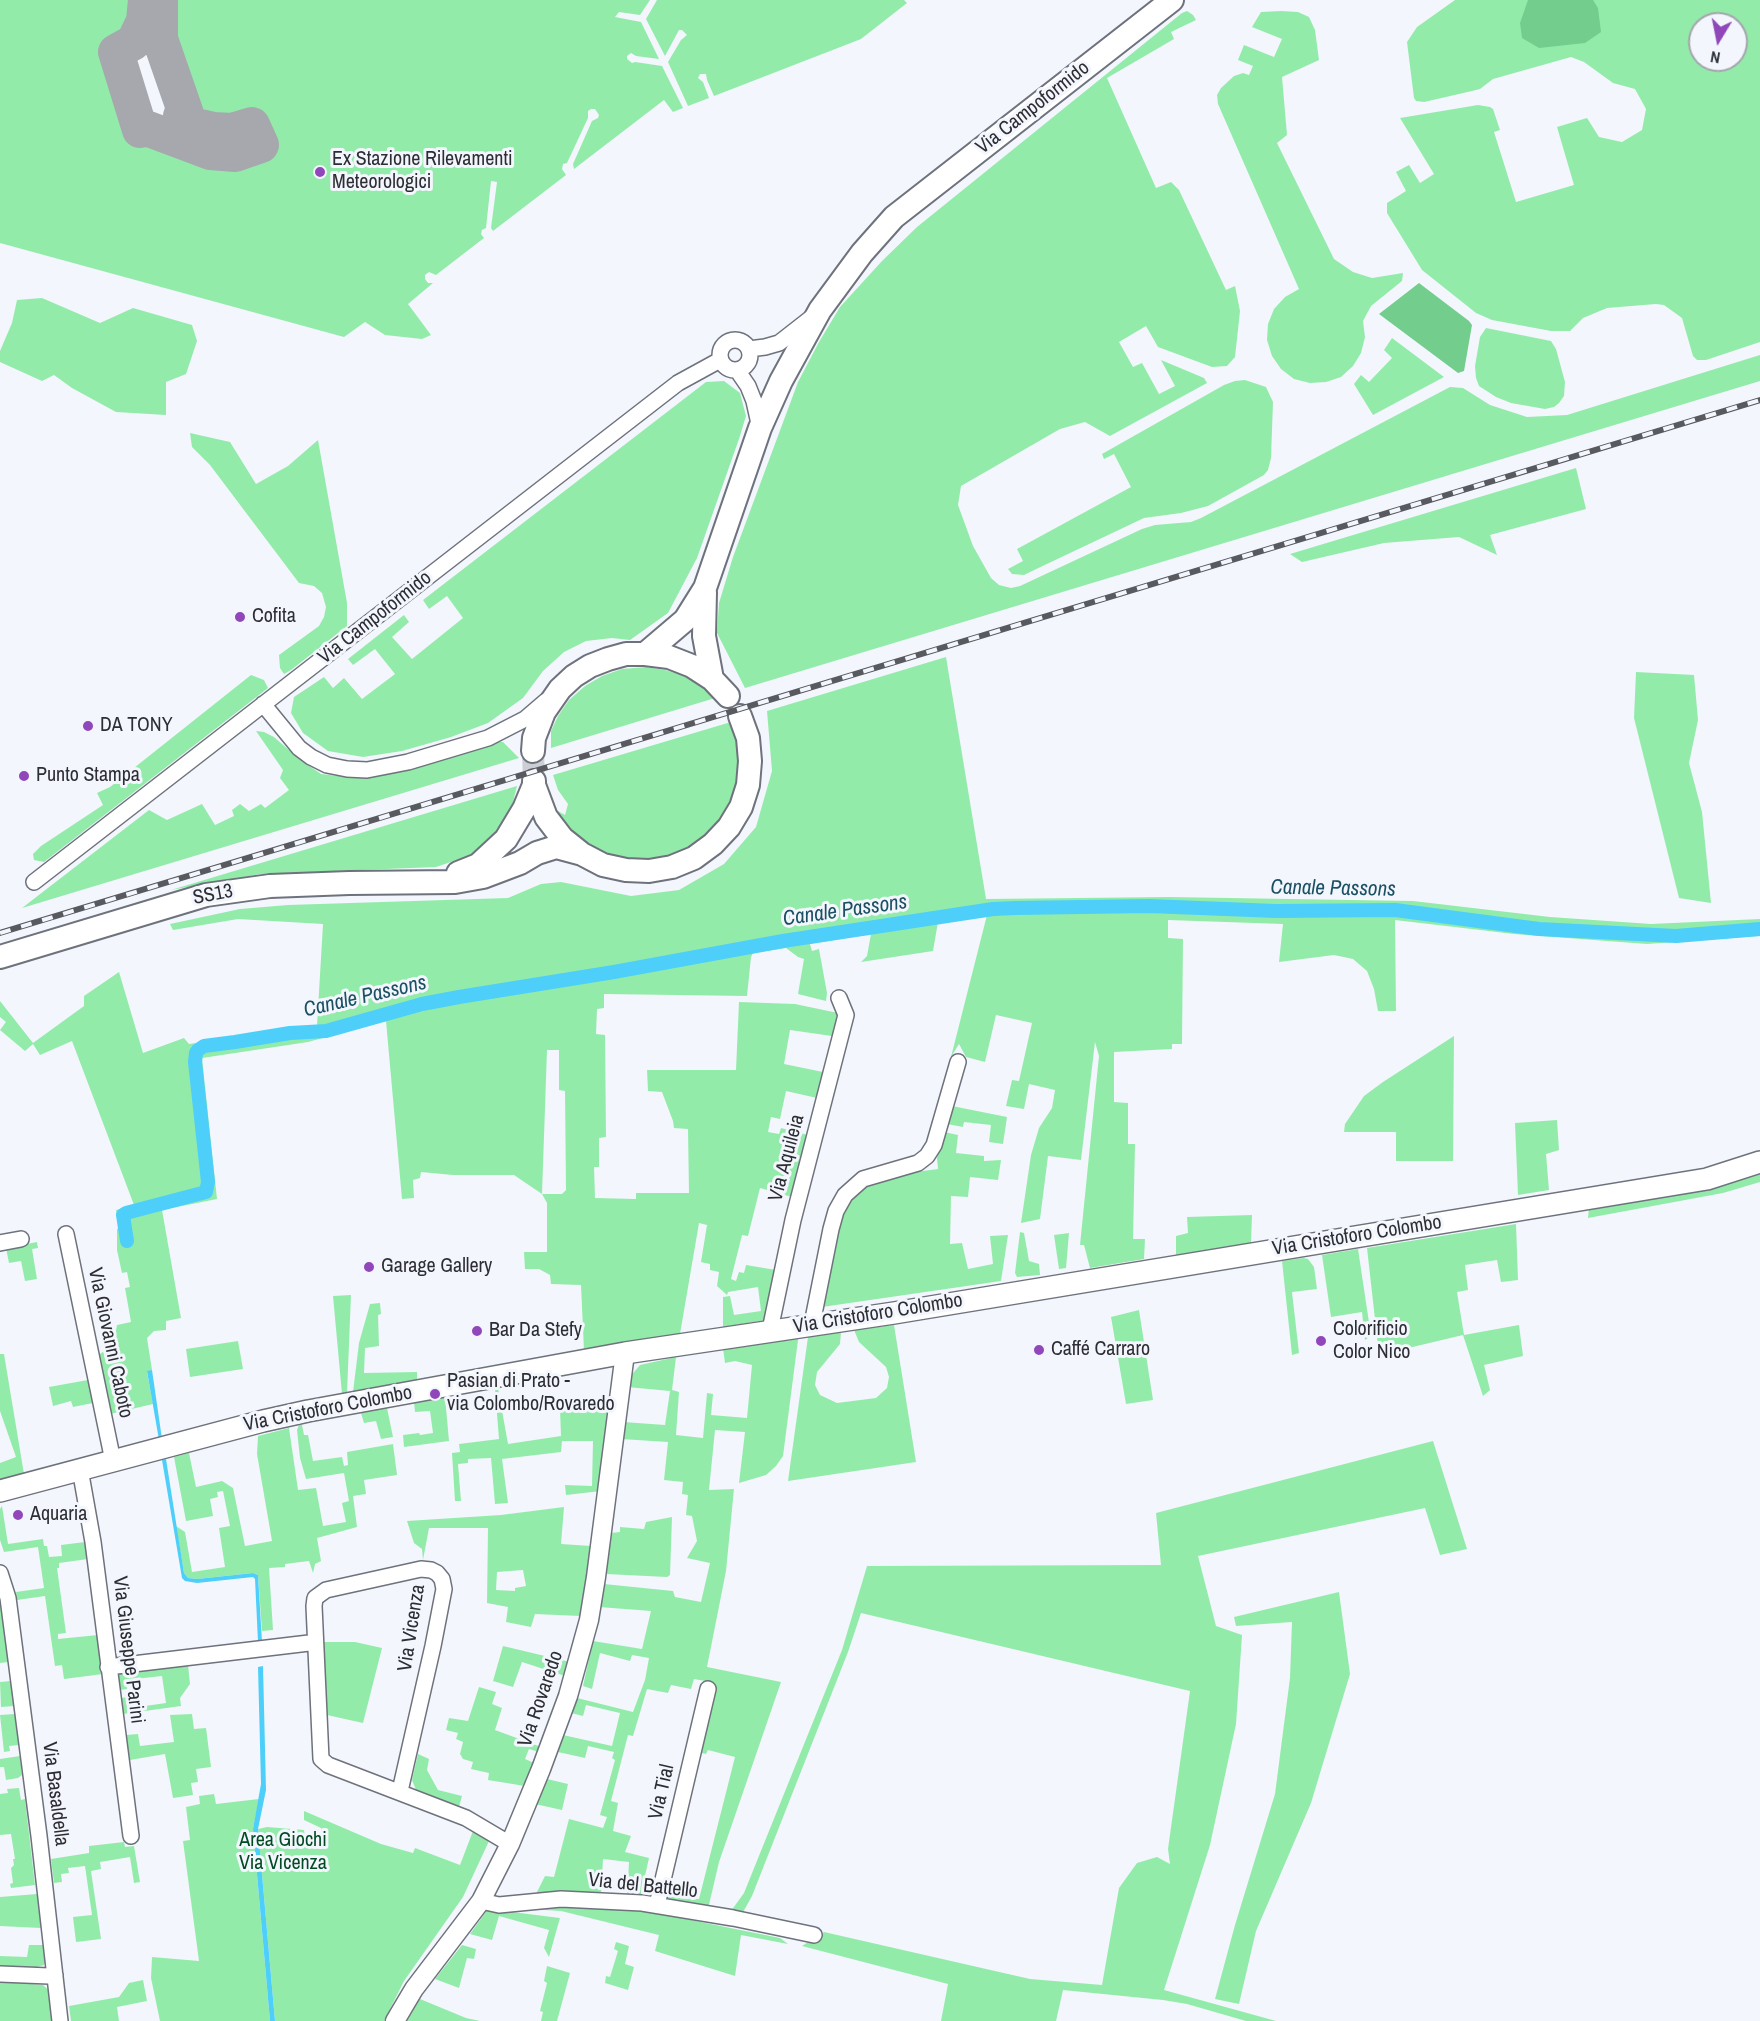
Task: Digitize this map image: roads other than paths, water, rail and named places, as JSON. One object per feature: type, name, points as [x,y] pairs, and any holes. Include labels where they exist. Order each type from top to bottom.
[{"type":"main road","name":"Via Campoformido","points":[[705,588],[760,428],[791,362],[820,310],[862,253],[894,217],[1172,0]]},
{"type":"main road","points":[[645,654],[685,620],[705,588]]},
{"type":"main road","points":[[705,588],[704,636],[711,679]]},
{"type":"main road","points":[[533,751],[534,738],[544,712],[560,689],[574,676],[608,658],[626,654],[669,657],[692,666],[711,679],[728,696]]},
{"type":"main road","name":"SS13","points":[[434,882],[478,865],[492,855],[517,822],[534,783],[546,817],[562,838],[582,854],[603,865],[626,870],[649,871],[672,867],[694,858],[713,844],[729,827],[741,807],[748,785],[750,761],[748,738],[740,716]]},
{"type":"main road","name":"SS13","points":[[0,957],[206,895],[270,886],[455,882],[483,877],[556,847],[582,854]]},
{"type":"main road","name":"Via Cristoforo Colombo","points":[[0,1491],[286,1415],[625,1353],[905,1311],[1707,1179],[1760,1161]]},
{"type":"street","points":[[720,360],[729,369],[737,370],[747,364],[749,349],[779,343],[820,310]]},
{"type":"street","name":"Via Campoformido","points":[[34,882],[678,383],[720,360],[721,348],[729,340],[741,340],[749,349]]},
{"type":"street","points":[[737,370],[748,386],[754,401],[760,428]]},
{"type":"street","points":[[264,704],[299,748],[310,757],[327,765],[367,770],[408,762],[488,738],[525,719],[560,689]]},
{"type":"street","name":"Via Aquileia","points":[[770,1330],[793,1220],[846,1016],[839,998]]},
{"type":"street","points":[[812,1324],[836,1211],[845,1195],[863,1179],[918,1163],[927,1156],[934,1145],[958,1062]]},
{"type":"street","name":"Via Giovanni Caboto","points":[[66,1234],[113,1461]]},
{"type":"street","points":[[0,1243],[21,1239]]},
{"type":"street","name":"Via Rovaredo","points":[[395,2021],[418,1982],[481,1901],[510,1844],[568,1696],[589,1620],[625,1353]]},
{"type":"street","name":"Via Giuseppe Parini","points":[[80,1469],[93,1542],[131,1836]]},
{"type":"street","name":"Via Vicenza","points":[[400,1791],[444,1588],[442,1579],[431,1570],[421,1569],[326,1590],[315,1598],[321,1759],[328,1765],[466,1818],[510,1844]]},
{"type":"street","name":"Via Basaldella","points":[[0,1573],[8,1598],[60,2021]]},
{"type":"street","points":[[108,1667],[309,1643],[315,1645]]},
{"type":"street","name":"Via Tial","points":[[657,1905],[708,1689]]},
{"type":"street","name":"Via del Battello","points":[[481,1901],[499,1905],[561,1899],[657,1905],[734,1918],[803,1937]]},
{"type":"street","points":[[0,1974],[55,1975]]},
{"type":"water","points":[[152,1370],[162,1439],[159,1440],[147,1371]]},
{"type":"water","points":[[166,1459],[184,1573],[188,1578],[197,1579],[253,1573],[258,1575],[262,1642],[258,1642],[255,1579],[253,1577],[197,1583],[185,1581],[182,1578],[162,1460]]},
{"type":"water","points":[[263,1666],[266,1790],[258,1829],[275,2021],[270,2021],[253,1829],[261,1784],[258,1667]]},
{"type":"waterway","name":"Canale Passons","points":[[127,1241],[123,1215],[126,1213],[206,1192],[208,1182],[195,1062],[198,1050],[204,1046],[290,1033],[326,1031],[422,1004],[783,941],[993,909],[1149,906],[1276,911],[1395,910],[1539,929],[1676,936],[1760,929]]},
{"type":"tunnel","points":[[533,751],[534,781]]},
{"type":"railway","points":[[0,933],[1760,400]]},
{"type":"place","name":"Ex Stazione Rilevamenti Meteorologici","points":[[320,172]]},
{"type":"place","name":"Cofita","points":[[240,617]]},
{"type":"place","name":"DA TONY","points":[[88,726]]},
{"type":"place","name":"Punto Stampa","points":[[24,776]]},
{"type":"place","name":"Garage Gallery","points":[[369,1267]]},
{"type":"place","name":"Bar Da Stefy","points":[[477,1331]]},
{"type":"place","name":"Colorificio Color Nico","points":[[1321,1341]]},
{"type":"place","name":"Caffé Carraro","points":[[1039,1350]]},
{"type":"place","name":"Pasian di Prato - via Colombo/Rovaredo","points":[[435,1394]]},
{"type":"place","name":"Aquaria","points":[[18,1515]]},
{"type":"park label","name":"Area Giochi Via Vicenza","points":[[283,1852]]}]
